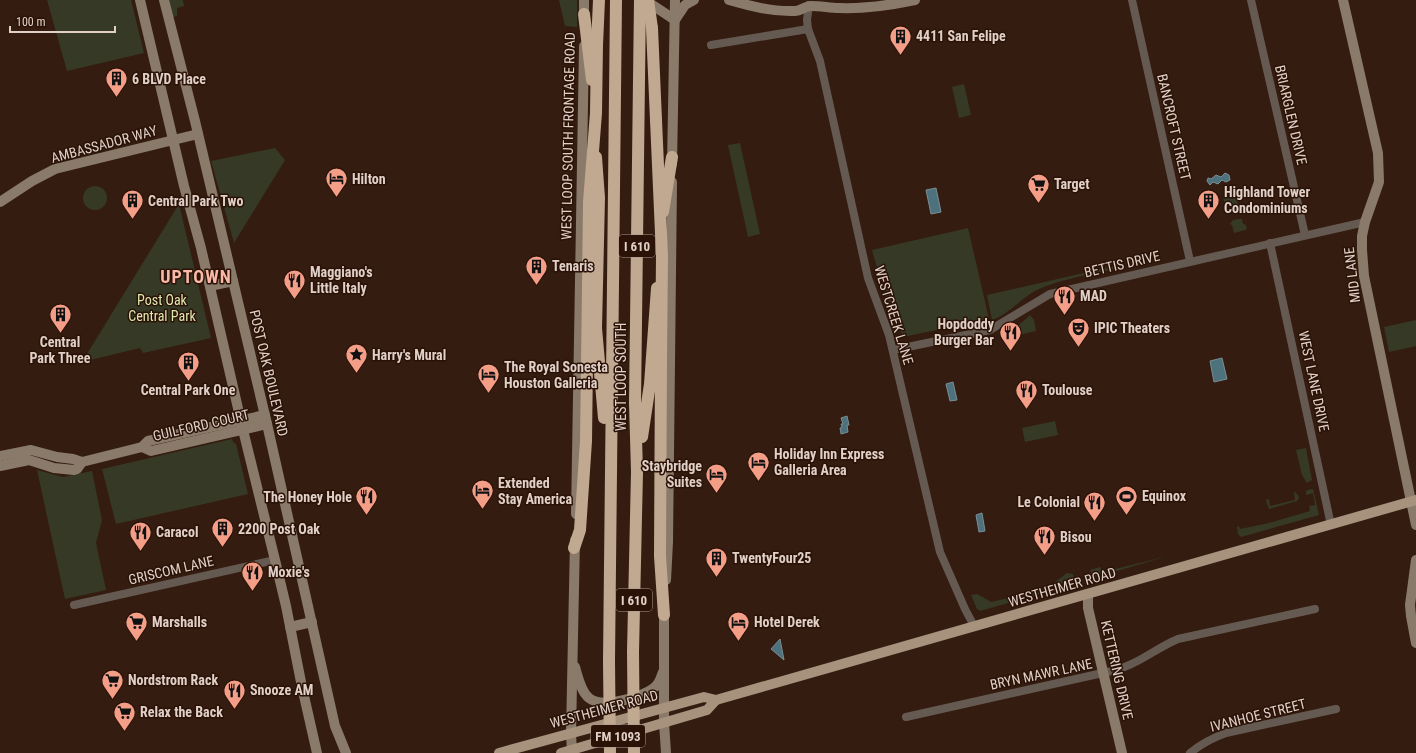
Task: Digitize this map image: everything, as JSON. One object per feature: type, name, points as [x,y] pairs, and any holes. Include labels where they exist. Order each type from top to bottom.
[{"type":"highway","points":[[574,548],[580,530],[586,441],[589,202],[596,113],[599,0]]},
{"type":"highway","name":"WEST LOOP SOUTH","points":[[634,753],[633,652],[637,472],[635,403],[640,0]]},
{"type":"highway","points":[[646,0],[652,28],[662,256],[660,556],[664,615]]},
{"type":"highway","name":"WEST LOOP SOUTH","points":[[610,753],[610,484],[616,4]]},
{"type":"highway","points":[[584,14],[592,76],[599,198],[596,328],[610,484]]},
{"type":"highway","points":[[637,472],[650,384],[662,221],[672,156]]},
{"type":"highway","points":[[604,753],[609,723]]},
{"type":"main road","points":[[140,0],[275,560],[317,753]]},
{"type":"main road","name":"POST OAK BOULEVARD","points":[[164,0],[198,134],[266,419],[335,726],[346,753]]},
{"type":"main road","name":"WEST LOOP SOUTH FRONTAGE ROAD","points":[[572,751],[571,733],[584,0]]},
{"type":"main road","points":[[646,0],[675,20]]},
{"type":"main road","points":[[666,753],[664,722],[664,615],[668,542],[675,0]]},
{"type":"main road","points":[[675,20],[685,5],[694,0]]},
{"type":"main road","points":[[729,0],[765,9],[792,11],[800,11],[806,3],[839,8],[915,0]]},
{"type":"main road","name":"MID LANE","points":[[1344,0],[1378,153],[1378,182],[1362,236],[1364,276],[1414,501],[1416,525]]},
{"type":"main road","name":"AMBASSADOR WAY","points":[[1,199],[55,169],[198,134]]},
{"type":"main road","points":[[210,286],[233,281]]},
{"type":"main road","name":"GUILFORD COURT","points":[[0,456],[31,450],[82,462],[142,447],[148,441],[241,420],[266,419]]},
{"type":"main road","name":"GUILFORD COURT","points":[[142,447],[151,451],[243,430],[266,419]]},
{"type":"main road","name":"GUILFORD COURT","points":[[0,466],[29,460],[54,468],[74,470],[77,469],[82,462]]},
{"type":"main road","name":"WESTHEIMER ROAD","points":[[561,753],[707,710],[716,700],[1414,501]]},
{"type":"main road","points":[[1416,560],[1410,616],[1416,643]]},
{"type":"main road","name":"KETTERING DRIVE","points":[[1088,594],[1088,608],[1122,753]]},
{"type":"main road","points":[[290,627],[312,622]]},
{"type":"main road","points":[[573,662],[587,698],[599,703],[627,699],[650,690],[657,685],[664,668]]},
{"type":"main road","name":"WESTHEIMER ROAD","points":[[499,753],[704,696],[716,700]]},
{"type":"street","name":"BANCROFT STREET","points":[[1132,0],[1190,261]]},
{"type":"street","name":"BRIARGLEN DRIVE","points":[[1251,0],[1305,236]]},
{"type":"street","name":"WESTCREEK LANE","points":[[806,3],[808,29],[820,61],[868,278],[885,321],[893,350],[940,552],[974,626]]},
{"type":"street","points":[[711,45],[808,29]]},
{"type":"street","name":"BETTIS DRIVE","points":[[893,350],[990,330],[1050,294],[1365,222]]},
{"type":"street","name":"WEST LANE DRIVE","points":[[1270,243],[1331,525]]},
{"type":"street","name":"GRISCOM LANE","points":[[74,605],[275,560]]},
{"type":"street","name":"BRYN MAWR LANE","points":[[906,717],[1104,673],[1132,665],[1162,646],[1178,639],[1315,609]]},
{"type":"street","name":"IVANHOE STREET","points":[[1190,753],[1207,741],[1226,733],[1336,709]]},
{"type":"green space","points":[[47,0],[131,0],[144,53],[67,71]]},
{"type":"green space","points":[[169,0],[183,0],[184,6],[177,8],[177,16],[173,17]]},
{"type":"green space","points":[[559,0],[577,0],[577,27],[565,26]]},
{"type":"green space","points":[[964,84],[971,115],[959,118],[952,87]]},
{"type":"green space","points":[[740,143],[760,234],[748,237],[728,145]]},
{"type":"green space","points":[[275,148],[285,160],[234,243],[211,161]]},
{"type":"green space","points":[[95,186],[103,190],[107,198],[103,206],[95,210],[87,206],[83,198],[87,190]]},
{"type":"green space","points":[[1235,194],[1238,204],[1225,206],[1223,197]]},
{"type":"green space","name":"Post Oak Central Park","points":[[179,204],[211,338],[143,353],[140,348],[82,362]]},
{"type":"green space","points":[[1242,219],[1243,224],[1245,224],[1247,228],[1234,233],[1232,225],[1230,224],[1233,220]]},
{"type":"green space","points":[[968,228],[989,319],[903,337],[880,278],[872,250]]},
{"type":"green space","points":[[1123,264],[1124,267],[1055,283],[1035,291],[1004,314],[992,320],[987,295]]},
{"type":"green space","points":[[1030,315],[1034,320],[1036,331],[1004,338],[1002,334],[1019,325]]},
{"type":"green space","points":[[1416,320],[1416,346],[1389,352],[1384,327]]},
{"type":"green space","points":[[1055,421],[1058,435],[1025,442],[1022,428]]},
{"type":"green space","points":[[232,439],[236,444],[248,494],[116,524],[102,469]]},
{"type":"green space","points":[[1306,448],[1312,480],[1307,483],[1302,475],[1296,450]]},
{"type":"green space","points":[[37,470],[63,477],[92,471],[102,520],[96,543],[106,590],[65,599]]},
{"type":"green space","points":[[1313,489],[1319,515],[1241,537],[1238,534],[1237,527],[1239,526],[1240,529],[1269,523],[1310,511],[1309,506],[1315,505],[1313,493],[1306,495],[1306,492],[1307,490]]},
{"type":"green space","points":[[1295,492],[1299,498],[1297,501],[1269,509],[1266,500],[1269,499],[1270,506],[1295,500]]},
{"type":"green space","points":[[1168,556],[1093,578],[1090,570],[1100,567],[1103,572]]},
{"type":"green space","points":[[1067,573],[1073,574],[1075,584],[980,611],[977,609],[971,595],[977,594],[991,602],[1055,588],[1055,582]]},
{"type":"water","points":[[1225,173],[1229,175],[1230,180],[1226,182],[1222,180],[1218,184],[1213,182],[1210,185],[1207,181],[1208,178],[1211,179],[1216,175],[1221,177]]},
{"type":"water","points":[[936,188],[941,212],[931,214],[926,190]]},
{"type":"water","points":[[1222,358],[1227,379],[1214,382],[1210,361]]},
{"type":"water","points":[[953,382],[957,400],[950,401],[946,384]]},
{"type":"water","points":[[847,416],[849,425],[847,425],[848,432],[841,434],[840,428],[842,427],[841,424],[843,424],[841,418]]},
{"type":"water","points":[[982,513],[985,531],[979,532],[976,515]]},
{"type":"water","points":[[780,639],[784,660],[771,649]]},
{"type":"place","name":"4411 San Felipe","points":[[901,56]]},
{"type":"place","name":"6 BLVD Place","points":[[116,98]]},
{"type":"place","name":"Hilton","points":[[336,198]]},
{"type":"place","name":"Target","points":[[1039,204]]},
{"type":"place","name":"Central Park Two","points":[[132,220]]},
{"type":"place","name":"Highland Tower Condominiums","points":[[1208,220]]},
{"type":"place","name":"Tenaris","points":[[537,286]]},
{"type":"place","name":"Maggiano's Little Italy","points":[[295,300]]},
{"type":"place","name":"MAD","points":[[1064,316]]},
{"type":"place","name":"Central Park Three","points":[[60,334]]},
{"type":"place","name":"IPIC Theaters","points":[[1079,348]]},
{"type":"place","name":"Hopdoddy Burger Bar","points":[[1010,352]]},
{"type":"place","name":"Harry's Mural","points":[[357,374]]},
{"type":"place","name":"Central Park One","points":[[188,382]]},
{"type":"place","name":"The Royal Sonesta Houston Galleria","points":[[488,394]]},
{"type":"place","name":"Toulouse","points":[[1027,410]]},
{"type":"place","name":"Holiday Inn Express Galleria Area","points":[[759,482]]},
{"type":"place","name":"Staybridge Suites","points":[[717,494]]},
{"type":"place","name":"Extended Stay America","points":[[483,510]]},
{"type":"place","name":"The Honey Hole","points":[[367,516]]},
{"type":"place","name":"Equinox","points":[[1127,516]]},
{"type":"place","name":"Le Colonial","points":[[1095,522]]},
{"type":"place","name":"2200 Post Oak","points":[[223,548]]},
{"type":"place","name":"Caracol","points":[[140,552]]},
{"type":"place","name":"Bisou","points":[[1045,556]]},
{"type":"place","name":"TwentyFour25","points":[[717,578]]},
{"type":"place","name":"Moxie's","points":[[252,592]]},
{"type":"place","name":"Marshalls","points":[[137,642]]},
{"type":"place","name":"Hotel Derek","points":[[738,642]]},
{"type":"place","name":"Nordstrom Rack","points":[[112,700]]},
{"type":"place","name":"Snooze AM","points":[[235,710]]},
{"type":"place","name":"Relax the Back","points":[[125,732]]},
{"type":"district","name":"UPTOWN","points":[[196,277]]}]
